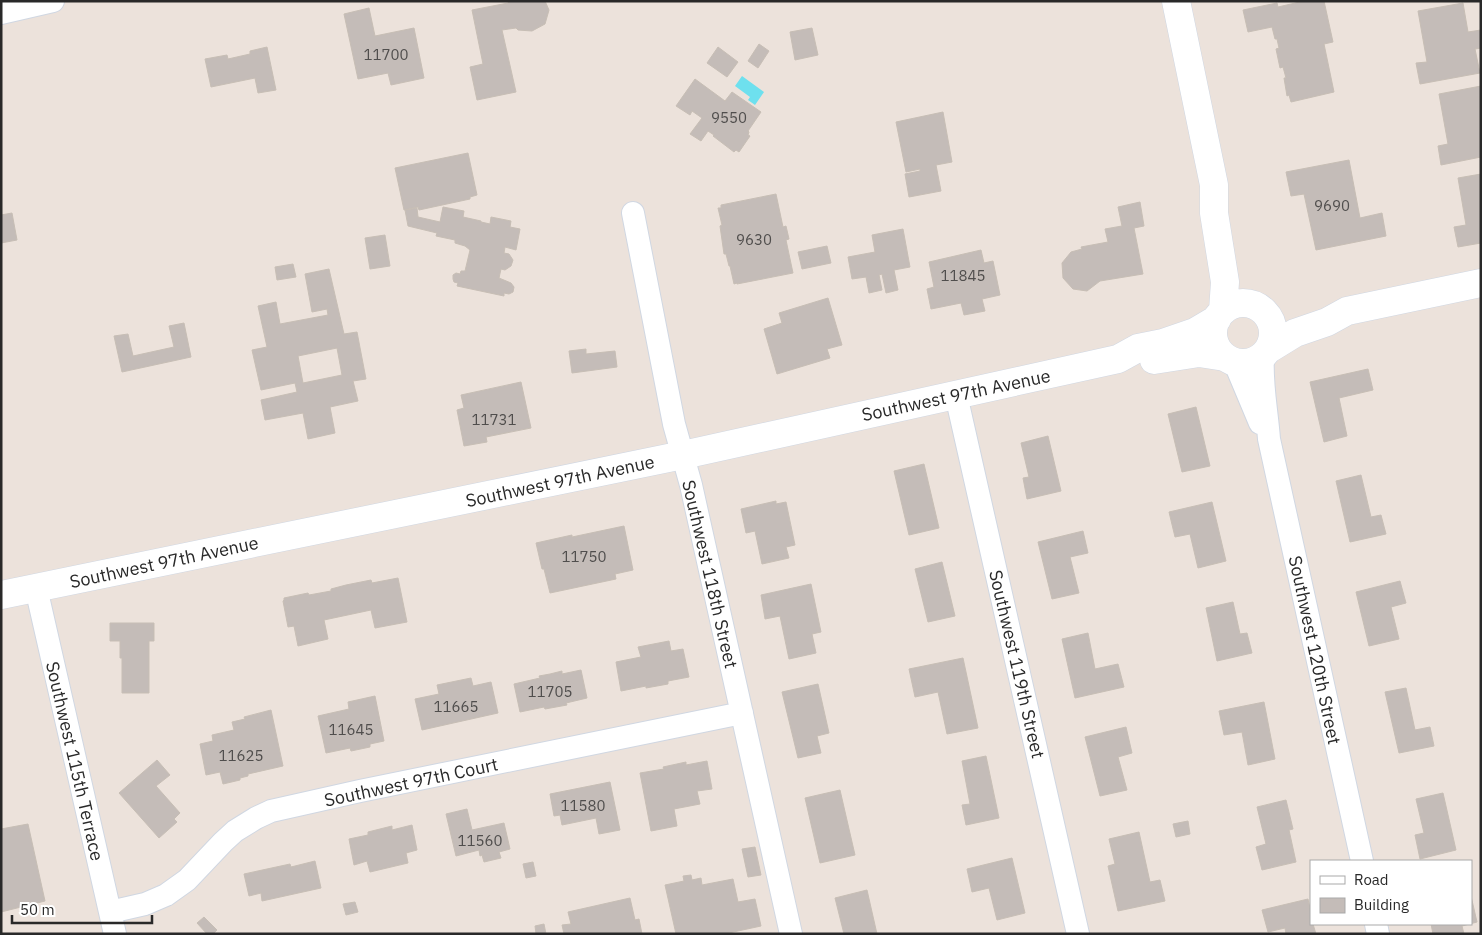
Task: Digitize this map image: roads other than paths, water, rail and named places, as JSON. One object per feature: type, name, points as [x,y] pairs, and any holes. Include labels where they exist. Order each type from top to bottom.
[{"type":"street","points":[[7,8],[53,1]]},
{"type":"street","points":[[1176,1],[1214,185],[1214,213],[1225,282],[1220,315],[1214,329],[1214,339],[1218,349],[1230,359],[1244,363],[1255,361],[1295,333],[1327,322],[1347,311]]},
{"type":"street","points":[[1214,185],[1226,209],[1246,286],[1271,321],[1273,340],[1266,352]]},
{"type":"street","name":"Southwest 118th Street","points":[[633,213],[674,424],[691,485],[791,934]]},
{"type":"street","points":[[1220,315],[1232,305],[1241,303],[1250,303],[1262,310],[1291,313],[1324,309],[1347,311],[1481,283]]},
{"type":"street","name":"Southwest 97th Avenue","points":[[1,595],[683,456],[1118,360],[1138,348],[1163,343],[1195,332],[1220,315]]},
{"type":"street","name":"Southwest 120th Street","points":[[1266,352],[1263,378],[1269,439],[1362,860]]},
{"type":"street","name":"Southwest 97th Avenue","points":[[1118,360],[1139,363],[1198,353],[1230,359]]},
{"type":"street","name":"Southwest 120th Street","points":[[1230,359],[1269,439]]},
{"type":"street","name":"Southwest 119th Street","points":[[956,395],[1078,934]]},
{"type":"street","name":"Southwest 115th Terrace","points":[[36,588],[112,923]]},
{"type":"street","name":"Southwest 97th Court","points":[[112,923],[145,904],[166,895],[187,880],[235,832],[256,818],[271,811],[360,791],[742,714]]},
{"type":"water","points":[[742,76],[764,92],[755,105],[748,100],[750,97],[735,86]]}]
